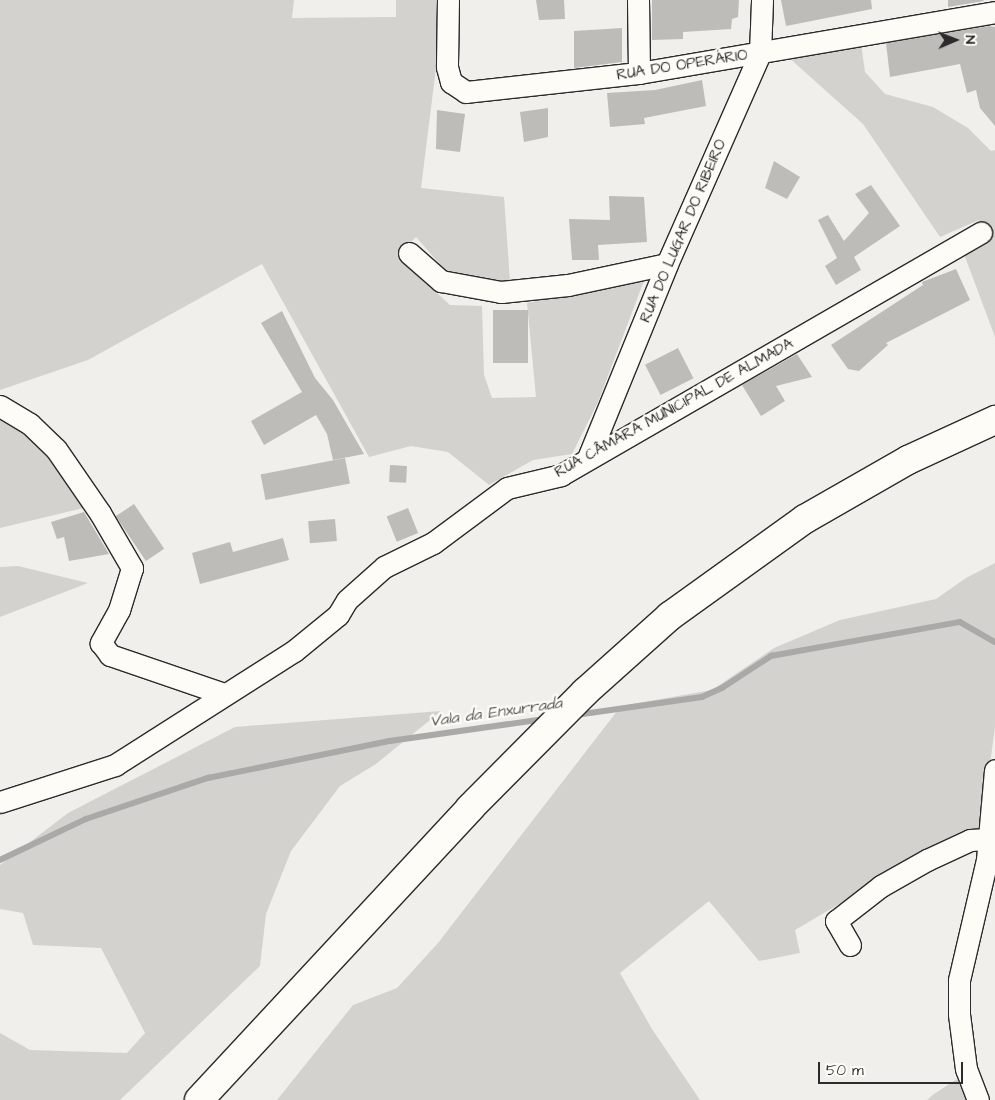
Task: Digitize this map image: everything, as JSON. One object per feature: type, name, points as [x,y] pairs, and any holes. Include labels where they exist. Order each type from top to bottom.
[{"type":"main road","points":[[199,1100],[477,802],[585,692],[670,616],[805,519],[908,460],[995,420]]},
{"type":"street","name":"RUA DO OPERÁRIO","points":[[448,0],[447,67],[451,82],[466,92],[640,73],[995,12]]},
{"type":"street","points":[[638,0],[640,73]]},
{"type":"street","name":"RUA DO LUGAR DO RIBEIRO","points":[[588,458],[667,264],[760,53],[762,0]]},
{"type":"street","name":"RUA CÂMARA MUNICIPAL DE ALMADA","points":[[0,802],[115,765],[294,651],[338,615],[347,600],[384,567],[433,543],[507,488],[561,475],[981,233]]},
{"type":"street","points":[[409,253],[441,281],[501,292],[568,285],[667,264]]},
{"type":"street","points":[[0,406],[30,424],[56,449],[100,513],[132,568],[119,610],[101,643],[110,655],[224,694]]},
{"type":"street","points":[[978,1100],[966,1069],[959,1014],[959,980],[980,900],[995,770]]},
{"type":"street","points":[[850,945],[836,921],[882,886],[927,860],[970,840],[988,839]]},
{"type":"shaded area","points":[[0,0],[294,0],[292,18],[396,17],[396,0],[438,0],[440,36],[421,188],[504,197],[510,281],[451,277],[416,237],[397,256],[450,305],[482,306],[484,375],[492,398],[536,397],[527,303],[645,278],[598,402],[572,454],[533,460],[489,485],[448,452],[411,446],[369,457],[262,264],[88,360],[0,390]]},
{"type":"shaded area","points":[[861,43],[865,72],[885,94],[933,107],[968,128],[991,151],[995,150],[995,337],[964,254],[991,239],[979,220],[940,237],[863,124],[787,56]]},
{"type":"shaded area","points":[[0,417],[31,437],[92,506],[0,528]]},
{"type":"shaded area","points":[[995,563],[995,727],[981,831],[938,846],[795,930],[800,953],[759,961],[709,901],[620,973],[652,1029],[700,1100],[277,1100],[353,1005],[397,988],[438,943],[621,706],[712,690],[774,648],[840,620],[936,599],[966,578]]},
{"type":"shaded area","points":[[18,566],[88,583],[0,617],[0,567]]},
{"type":"shaded area","points":[[441,711],[376,764],[340,786],[291,851],[266,914],[260,966],[120,1100],[0,1100],[0,1033],[30,1050],[127,1053],[145,1033],[101,948],[33,945],[23,913],[0,909],[0,865],[68,813],[235,727]]},
{"type":"shaded area","points":[[957,1079],[966,1100],[927,1100],[934,1094]]},
{"type":"building","points":[[536,0],[564,0],[565,19],[539,20]]},
{"type":"building","points":[[652,0],[739,0],[738,17],[732,19],[731,29],[683,32],[683,39],[652,40]]},
{"type":"building","points":[[781,0],[871,0],[872,9],[786,26]]},
{"type":"building","points":[[948,0],[983,0],[984,1],[948,7]]},
{"type":"building","points":[[988,26],[995,27],[995,126],[980,108],[976,90],[967,93],[960,64],[890,77],[886,43]]},
{"type":"building","points":[[622,28],[622,62],[574,68],[574,31]]},
{"type":"building","points":[[702,80],[706,106],[644,118],[645,124],[610,127],[607,93],[655,90]]},
{"type":"building","points":[[548,108],[548,137],[524,142],[520,112]]},
{"type":"building","points":[[437,110],[465,114],[460,152],[436,149]]},
{"type":"building","points":[[774,161],[800,177],[787,199],[765,188]]},
{"type":"building","points":[[871,185],[900,226],[854,257],[861,270],[836,285],[825,266],[837,258],[818,220],[828,215],[844,241],[869,213],[855,194]]},
{"type":"building","points":[[609,196],[644,197],[647,242],[598,245],[599,260],[572,260],[569,219],[610,220]]},
{"type":"building","points":[[956,269],[970,300],[886,343],[888,345],[859,371],[848,369],[831,345],[923,285],[922,282]]},
{"type":"building","points":[[493,310],[528,310],[528,363],[493,363]]},
{"type":"building","points":[[282,311],[315,378],[333,400],[364,454],[333,460],[327,434],[316,415],[264,445],[251,421],[302,392],[261,323]]},
{"type":"building","points":[[678,348],[693,378],[660,395],[645,365]]},
{"type":"building","points":[[797,354],[812,377],[776,386],[785,401],[761,416],[742,385]]},
{"type":"building","points":[[345,458],[350,484],[266,500],[261,474]]},
{"type":"building","points":[[390,465],[407,466],[406,483],[389,482]]},
{"type":"building","points":[[134,504],[164,549],[146,561],[116,516]]},
{"type":"building","points":[[408,508],[418,533],[397,542],[387,517]]},
{"type":"building","points":[[84,512],[109,554],[69,561],[64,537],[57,539],[51,522]]},
{"type":"building","points":[[335,519],[337,541],[310,543],[308,521]]},
{"type":"building","points":[[283,538],[289,560],[200,584],[192,553],[230,542],[233,552]]},
{"type":"waterway","name":"Vala da Enxurrada","points":[[576,715],[702,697],[722,688],[771,656],[960,622],[995,642]]},
{"type":"waterway","name":"Vala da Enxurrada","points":[[0,860],[86,819],[208,778],[390,741],[544,719]]}]
